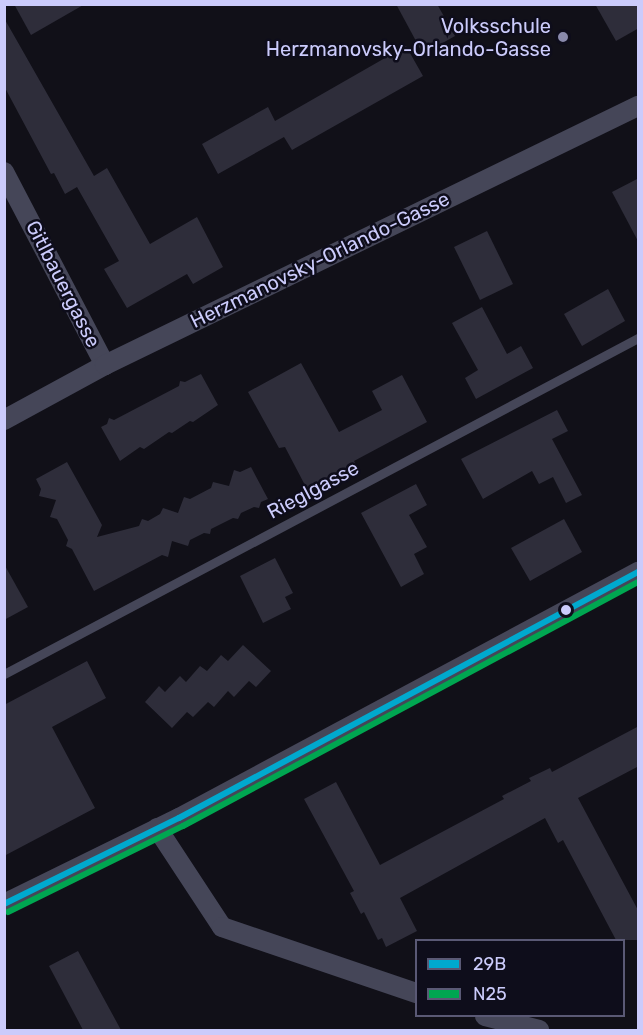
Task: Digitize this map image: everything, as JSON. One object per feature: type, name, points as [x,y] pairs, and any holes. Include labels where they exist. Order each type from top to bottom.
[{"type":"street","name":"Herzmanovsky-Orlando-Gasse","points":[[4,420],[105,365],[639,106]]},
{"type":"street","name":"Gitlbauergasse","points":[[4,172],[105,365]]},
{"type":"street","points":[[4,904],[157,828],[639,572]]},
{"type":"street","points":[[157,828],[222,927],[415,992]]},
{"type":"street","points":[[489,1017],[539,1030]]},
{"type":"lane","name":"Rieglgasse","points":[[4,674],[639,338]]},
{"type":"building","points":[[14,4],[85,4],[31,35]]},
{"type":"building","points":[[396,4],[437,4],[455,36],[423,54]]},
{"type":"building","points":[[595,4],[639,4],[639,28],[616,41]]},
{"type":"building","points":[[4,18],[94,176],[107,168],[150,244],[197,217],[223,267],[193,284],[187,274],[127,308],[104,269],[119,261],[77,187],[65,194],[54,173],[51,174],[4,86]]},
{"type":"building","points":[[406,46],[423,76],[292,150],[284,137],[218,174],[202,144],[268,107],[275,121]]},
{"type":"building","points":[[639,178],[639,243],[612,192]]},
{"type":"building","points":[[487,231],[513,284],[480,300],[454,247]]},
{"type":"building","points":[[608,289],[625,321],[582,346],[564,314]]},
{"type":"building","points":[[482,307],[507,354],[521,346],[533,368],[476,399],[465,378],[478,370],[452,323]]},
{"type":"building","points":[[301,363],[339,432],[382,410],[372,391],[402,375],[427,422],[354,461],[358,468],[324,486],[322,481],[307,489],[285,447],[279,448],[248,392]]},
{"type":"building","points":[[201,374],[218,405],[193,422],[190,421],[172,433],[169,432],[144,449],[140,447],[120,461],[101,427],[107,424],[109,418],[114,420],[179,386],[180,381],[185,382]]},
{"type":"building","points":[[557,410],[568,431],[552,439],[582,495],[566,503],[553,477],[539,484],[532,471],[483,499],[461,459]]},
{"type":"building","points":[[67,462],[102,525],[97,537],[139,526],[142,519],[148,521],[160,514],[163,508],[178,513],[184,497],[190,499],[211,488],[213,482],[229,486],[234,470],[240,472],[251,467],[268,499],[261,502],[259,508],[254,507],[241,513],[238,519],[233,518],[211,529],[210,534],[204,533],[190,540],[188,546],[172,541],[168,557],[162,555],[94,591],[72,549],[66,546],[68,540],[57,519],[50,517],[56,500],[39,496],[41,489],[36,479]]},
{"type":"building","points":[[416,484],[427,505],[409,515],[427,547],[414,554],[424,574],[401,587],[361,513]]},
{"type":"building","points":[[564,519],[582,552],[530,581],[511,548]]},
{"type":"building","points":[[275,558],[293,593],[285,597],[291,609],[263,623],[240,576]]},
{"type":"building","points":[[4,564],[28,607],[4,620]]},
{"type":"building","points":[[243,645],[271,671],[256,687],[249,681],[234,697],[228,691],[214,707],[208,702],[193,717],[187,712],[172,728],[145,702],[159,686],[165,692],[180,676],[186,682],[200,666],[207,671],[221,655],[228,661]]},
{"type":"building","points":[[87,661],[106,698],[52,727],[95,808],[4,856],[4,705]]},
{"type":"building","points":[[639,726],[639,766],[578,798],[639,912],[639,940],[615,939],[563,840],[558,843],[545,818],[400,898],[417,931],[386,947],[382,938],[378,940],[364,912],[361,914],[350,893],[354,891],[304,799],[336,782],[380,865],[504,799],[502,796],[531,781],[529,778],[550,768],[552,772]]},
{"type":"building","points":[[78,951],[121,1030],[83,1030],[49,966]]},
{"type":"transit line","name":"29B","points":[[4,904],[179,818],[638,572]]},
{"type":"transit line","name":"N25","points":[[8,912],[183,826],[638,582]]},
{"type":"place","name":"Volksschule Herzmanovsky-Orlando-Gasse","points":[[563,37]]}]
